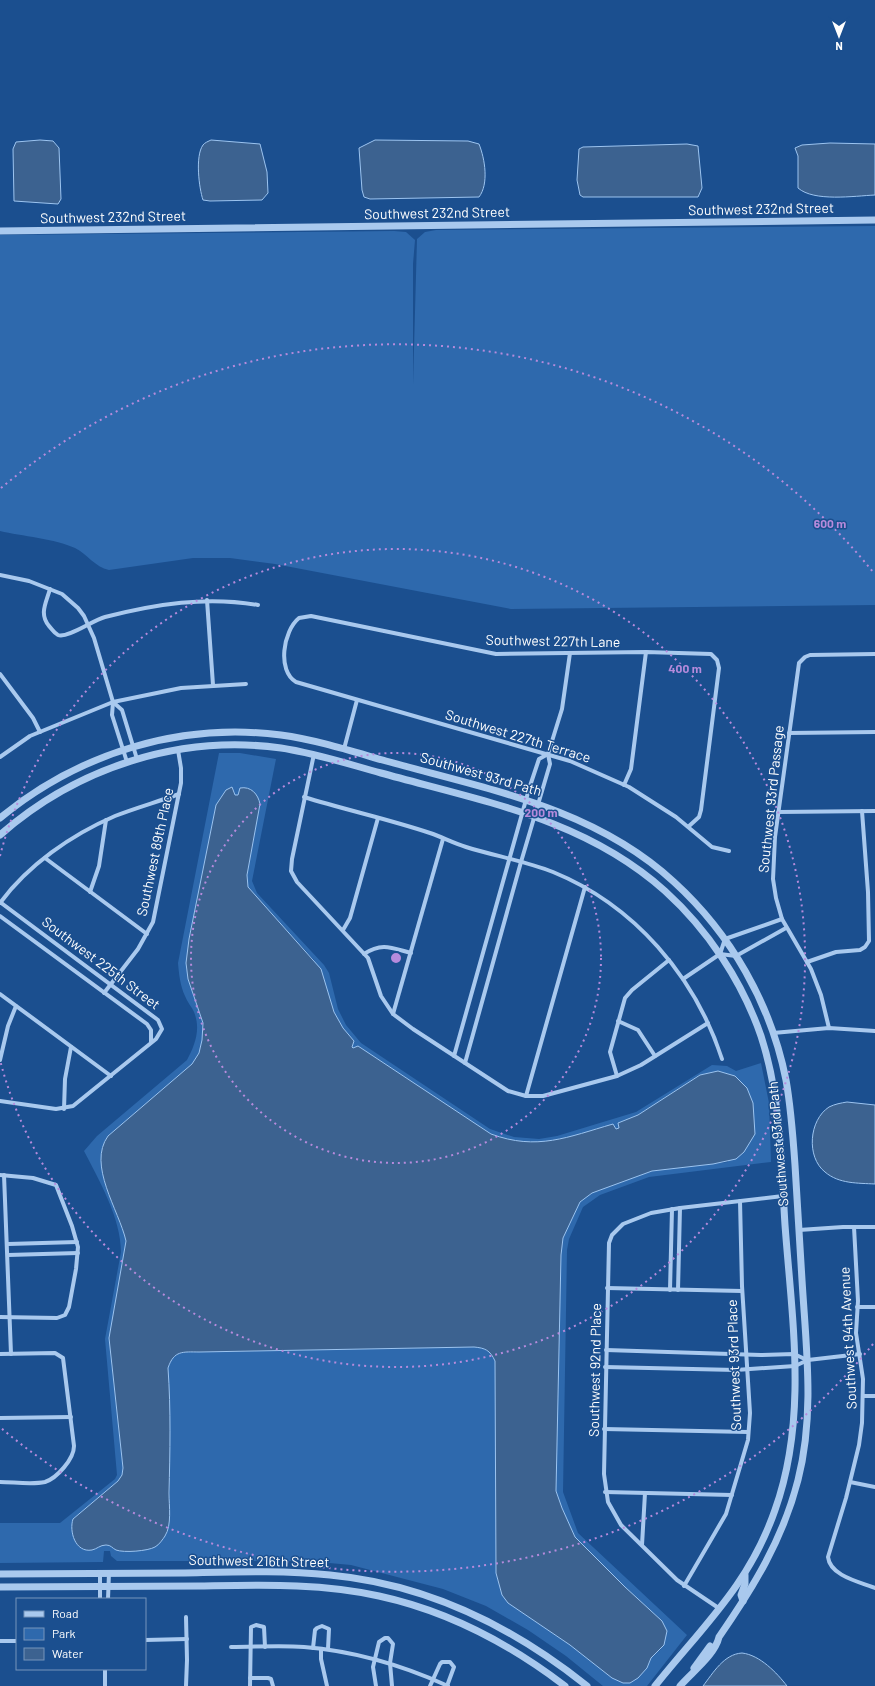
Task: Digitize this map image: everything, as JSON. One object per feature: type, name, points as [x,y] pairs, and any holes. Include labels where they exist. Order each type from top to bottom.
[{"type":"street","name":"Southwest 232nd Street","points":[[0,231],[875,220]]},
{"type":"street","points":[[0,575],[29,581],[62,594],[78,608],[88,623],[94,638],[113,702],[112,714],[127,762]]},
{"type":"street","points":[[50,589],[43,615],[53,631],[58,634],[66,635],[88,623],[105,617],[153,606],[207,600],[224,600],[258,605]]},
{"type":"street","points":[[207,600],[213,685]]},
{"type":"street","name":"Southwest 227th Lane","points":[[287,673],[284,662],[286,644],[293,626],[299,618],[311,616],[491,654],[703,652],[714,656],[718,663],[719,670],[702,810],[697,818],[688,827]]},
{"type":"street","points":[[624,785],[631,769],[646,652]]},
{"type":"street","points":[[465,1063],[550,764],[548,754],[562,709],[570,653]]},
{"type":"street","name":"Southwest 93rd Passage","points":[[829,1028],[821,995],[807,962],[786,928],[775,893],[773,872],[778,812],[797,667],[803,658],[812,655],[875,654]]},
{"type":"street","name":"Southwest 227th Terrace","points":[[287,673],[293,680],[300,684],[579,764],[624,785],[652,801],[688,827],[712,848],[729,851]]},
{"type":"street","points":[[0,674],[33,718],[40,732]]},
{"type":"street","points":[[0,757],[22,741],[40,732],[113,702],[173,689],[213,685],[246,684]]},
{"type":"street","points":[[344,749],[357,700]]},
{"type":"street","points":[[113,702],[122,710],[137,759]]},
{"type":"street","name":"Southwest 93rd Path","points":[[0,818],[32,794],[64,774],[134,746],[194,734],[244,732],[293,737],[344,749],[538,803],[592,825],[640,854],[683,890],[725,939],[758,996],[773,1033],[784,1072],[791,1109],[808,1360],[807,1422],[797,1484],[777,1542],[766,1565],[719,1638],[717,1644],[705,1660],[692,1671],[680,1686]]},
{"type":"street","points":[[789,733],[875,732]]},
{"type":"street","name":"Southwest 93rd Path","points":[[0,835],[58,792],[92,775],[127,762],[178,750],[212,746],[280,748],[314,754],[534,816],[583,836],[616,854],[642,871],[683,909],[720,954],[746,1001],[758,1029],[769,1065],[777,1108],[795,1366],[795,1416],[788,1466],[770,1525],[745,1575],[720,1610],[700,1628],[690,1643],[655,1686]]},
{"type":"street","name":"Southwest 89th Place","points":[[104,993],[147,934],[155,913],[179,794],[181,772],[178,750]]},
{"type":"street","points":[[314,754],[304,797],[291,873],[297,882],[343,930],[372,965],[381,996],[393,1014],[454,1056],[508,1091],[526,1096],[550,1095],[617,1076],[655,1056],[708,1023]]},
{"type":"street","points":[[454,1056],[526,800],[539,760],[548,754]]},
{"type":"street","points":[[0,903],[45,858],[73,838],[106,820],[179,794]]},
{"type":"street","points":[[304,797],[430,833],[444,839],[552,871],[585,887],[610,903],[639,927],[669,960],[683,979],[708,1023],[722,1059]]},
{"type":"street","points":[[807,962],[828,954],[858,951],[865,947],[870,939],[862,811]]},
{"type":"street","points":[[778,812],[875,811]]},
{"type":"street","points":[[343,930],[350,918],[378,818]]},
{"type":"street","points":[[90,892],[101,858],[106,820]]},
{"type":"street","points":[[393,1014],[444,839]]},
{"type":"street","points":[[45,858],[147,934]]},
{"type":"street","points":[[526,1096],[585,887]]},
{"type":"street","name":"Southwest 225th Street","points":[[0,903],[160,1022],[162,1029],[161,1034],[151,1042]]},
{"type":"street","name":"Southwest 225th Street","points":[[0,916],[149,1025],[152,1032],[151,1042]]},
{"type":"street","points":[[683,979],[720,954],[725,939],[782,919]]},
{"type":"street","points":[[720,954],[736,956],[786,928]]},
{"type":"street","points":[[364,954],[375,948],[383,946],[411,953]]},
{"type":"street","points":[[617,1076],[610,1052],[624,1002],[629,993],[669,960]]},
{"type":"street","points":[[0,994],[111,1076]]},
{"type":"street","points":[[0,1060],[8,1026],[16,1006]]},
{"type":"street","points":[[618,1021],[638,1030],[655,1056]]},
{"type":"street","points":[[773,1033],[829,1028],[875,1031]]},
{"type":"street","points":[[0,1101],[64,1109],[77,1104],[151,1042]]},
{"type":"street","points":[[64,1109],[65,1079],[71,1047]]},
{"type":"street","points":[[0,1317],[10,1317],[57,1318],[65,1315],[69,1307],[78,1253],[77,1242],[56,1185],[33,1178],[2,1175],[8,1244],[8,1255],[10,1317],[11,1354]]},
{"type":"street","points":[[670,1290],[672,1209],[784,1196]]},
{"type":"street","name":"Southwest 93rd Place","points":[[684,1586],[720,1526],[732,1495],[745,1452],[748,1432],[750,1413],[742,1291],[740,1201]]},
{"type":"street","points":[[678,1290],[680,1208]]},
{"type":"street","name":"Southwest 92nd Place","points":[[672,1209],[651,1213],[618,1227],[612,1235],[609,1243],[604,1429],[605,1492],[610,1506],[621,1525],[684,1586],[720,1610]]},
{"type":"street","name":"Southwest 94th Avenue","points":[[854,1227],[857,1307],[856,1333],[863,1373],[864,1396],[861,1438],[842,1514],[828,1554],[829,1563],[833,1569],[841,1574],[875,1588]]},
{"type":"street","points":[[799,1230],[875,1227]]},
{"type":"street","points":[[8,1244],[77,1242]]},
{"type":"street","points":[[8,1255],[78,1253]]},
{"type":"street","points":[[608,1288],[742,1291]]},
{"type":"street","points":[[857,1307],[875,1307]]},
{"type":"street","points":[[606,1350],[794,1354],[808,1360]]},
{"type":"street","points":[[0,1354],[55,1354],[61,1356],[65,1362],[74,1446],[73,1455],[68,1464],[45,1482],[0,1482]]},
{"type":"street","points":[[606,1367],[747,1368],[795,1366],[808,1360],[860,1354]]},
{"type":"street","points":[[864,1396],[875,1396]]},
{"type":"street","points":[[0,1418],[71,1417]]},
{"type":"street","points":[[604,1429],[748,1432]]},
{"type":"street","points":[[850,1482],[875,1487]]},
{"type":"street","points":[[605,1492],[732,1495]]},
{"type":"street","points":[[642,1546],[644,1493]]},
{"type":"street","name":"Southwest 216th Street","points":[[0,1574],[286,1572],[332,1575],[386,1584],[441,1601],[493,1623],[541,1651],[587,1686]]},
{"type":"street","points":[[100,1573],[100,1598]]},
{"type":"street","points":[[108,1598],[109,1573]]},
{"type":"street","points":[[743,1601],[741,1595],[745,1584],[745,1575]]},
{"type":"street","name":"Southwest 216th Street","points":[[0,1587],[282,1585],[338,1589],[380,1596],[436,1613],[473,1628],[517,1652],[565,1686]]},
{"type":"street","points":[[186,1617],[186,1686]]},
{"type":"street","points":[[250,1686],[251,1627],[256,1625],[264,1627],[265,1646]]},
{"type":"street","points":[[313,1648],[314,1630],[322,1626],[329,1629],[328,1650]]},
{"type":"street","points":[[376,1686],[373,1667],[374,1659],[379,1642],[385,1638],[388,1638],[393,1644],[390,1663],[392,1686]]},
{"type":"street","points":[[146,1640],[187,1640]]},
{"type":"street","points":[[0,1641],[16,1641]]},
{"type":"street","points":[[231,1647],[265,1646],[328,1650],[390,1663],[434,1680],[448,1686],[454,1668],[450,1662],[442,1662],[434,1680],[430,1686]]},
{"type":"street","points":[[321,1649],[321,1659],[327,1686]]},
{"type":"street","points":[[105,1670],[105,1686]]},
{"type":"street","points":[[250,1678],[268,1678],[271,1680],[273,1686]]},
{"type":"green space","points":[[875,226],[875,605],[511,609],[275,564],[230,558],[193,558],[109,570],[99,566],[75,548],[67,545],[0,531],[0,235],[406,232],[415,240],[413,264],[413,385],[417,239],[425,232],[436,230]]},
{"type":"green space","points":[[219,753],[240,753],[276,759],[252,881],[257,893],[324,965],[329,973],[338,1009],[346,1025],[361,1043],[490,1129],[514,1137],[539,1139],[557,1136],[636,1112],[712,1065],[727,1066],[736,1071],[761,1063],[769,1103],[771,1162],[649,1177],[600,1195],[583,1207],[569,1239],[567,1250],[563,1492],[578,1533],[687,1635],[647,1686],[603,1686],[566,1656],[528,1630],[486,1606],[443,1589],[351,1565],[308,1561],[117,1561],[111,1556],[110,1551],[104,1551],[103,1562],[0,1563],[0,1523],[60,1523],[115,1479],[117,1475],[105,1339],[121,1252],[120,1239],[108,1200],[84,1151],[97,1136],[187,1060],[190,1054],[195,1043],[197,1025],[194,1012],[182,988],[178,963]],"holes":[[[232,787],[235,795],[238,795],[240,788],[247,788],[260,804],[247,875],[248,887],[314,960],[334,1012],[343,1028],[353,1041],[351,1047],[353,1048],[358,1046],[491,1134],[508,1139],[538,1142],[567,1137],[613,1124],[616,1129],[619,1128],[618,1123],[638,1115],[699,1075],[718,1071],[735,1076],[728,1162],[652,1171],[592,1193],[580,1202],[563,1238],[561,1255],[556,1491],[575,1537],[625,1587],[662,1621],[661,1649],[651,1658],[647,1668],[612,1678],[570,1645],[508,1603],[502,1595],[496,1573],[495,1361],[487,1350],[481,1348],[180,1353],[173,1358],[168,1368],[170,1474],[169,1523],[166,1535],[145,1547],[132,1551],[105,1545],[96,1548],[73,1519],[118,1481],[122,1475],[123,1468],[110,1351],[126,1241],[106,1188],[101,1160],[102,1148],[108,1136],[192,1064],[199,1053],[202,1040],[203,1023],[188,979],[186,963],[189,939],[216,805],[226,790]]]},
{"type":"water","points":[[40,140],[53,141],[59,148],[61,199],[58,204],[14,201],[13,149],[16,142]]},
{"type":"water","points":[[211,140],[260,144],[267,172],[268,193],[262,200],[203,200],[200,188],[198,164],[203,145]]},
{"type":"water","points":[[375,140],[468,141],[479,144],[485,171],[482,192],[479,197],[370,199],[364,197],[362,190],[359,148]]},
{"type":"water","points":[[830,143],[875,144],[875,195],[824,197],[805,192],[798,188],[798,156],[795,148],[802,145]]},
{"type":"water","points":[[687,144],[698,146],[702,188],[698,197],[583,197],[580,195],[577,180],[579,149],[583,147]]},
{"type":"water","points":[[232,787],[235,795],[238,795],[240,788],[247,788],[251,790],[258,797],[260,804],[247,875],[248,887],[321,969],[334,1012],[343,1028],[354,1041],[352,1047],[358,1046],[491,1134],[508,1139],[538,1142],[567,1137],[613,1124],[616,1129],[619,1128],[618,1123],[638,1115],[700,1075],[718,1071],[735,1076],[747,1088],[753,1103],[755,1134],[744,1152],[736,1159],[713,1164],[652,1171],[592,1193],[580,1202],[563,1238],[561,1255],[556,1491],[575,1537],[625,1587],[662,1621],[667,1631],[664,1645],[651,1658],[647,1668],[638,1678],[630,1683],[623,1683],[612,1678],[570,1645],[508,1603],[502,1595],[496,1573],[495,1361],[487,1350],[481,1348],[180,1353],[173,1358],[168,1368],[170,1415],[170,1515],[169,1526],[165,1536],[155,1547],[147,1550],[120,1551],[106,1545],[92,1550],[86,1550],[77,1545],[72,1529],[73,1519],[118,1481],[122,1475],[123,1468],[109,1338],[126,1241],[106,1188],[101,1160],[102,1148],[108,1136],[192,1064],[199,1053],[202,1040],[203,1023],[188,979],[186,963],[189,939],[216,805],[226,790]]},
{"type":"water","points":[[847,1102],[875,1105],[875,1184],[855,1183],[836,1179],[825,1172],[815,1157],[812,1139],[817,1121],[822,1113],[829,1107]]},
{"type":"water","points":[[736,1654],[749,1654],[768,1665],[787,1686],[703,1686],[724,1660]]}]
